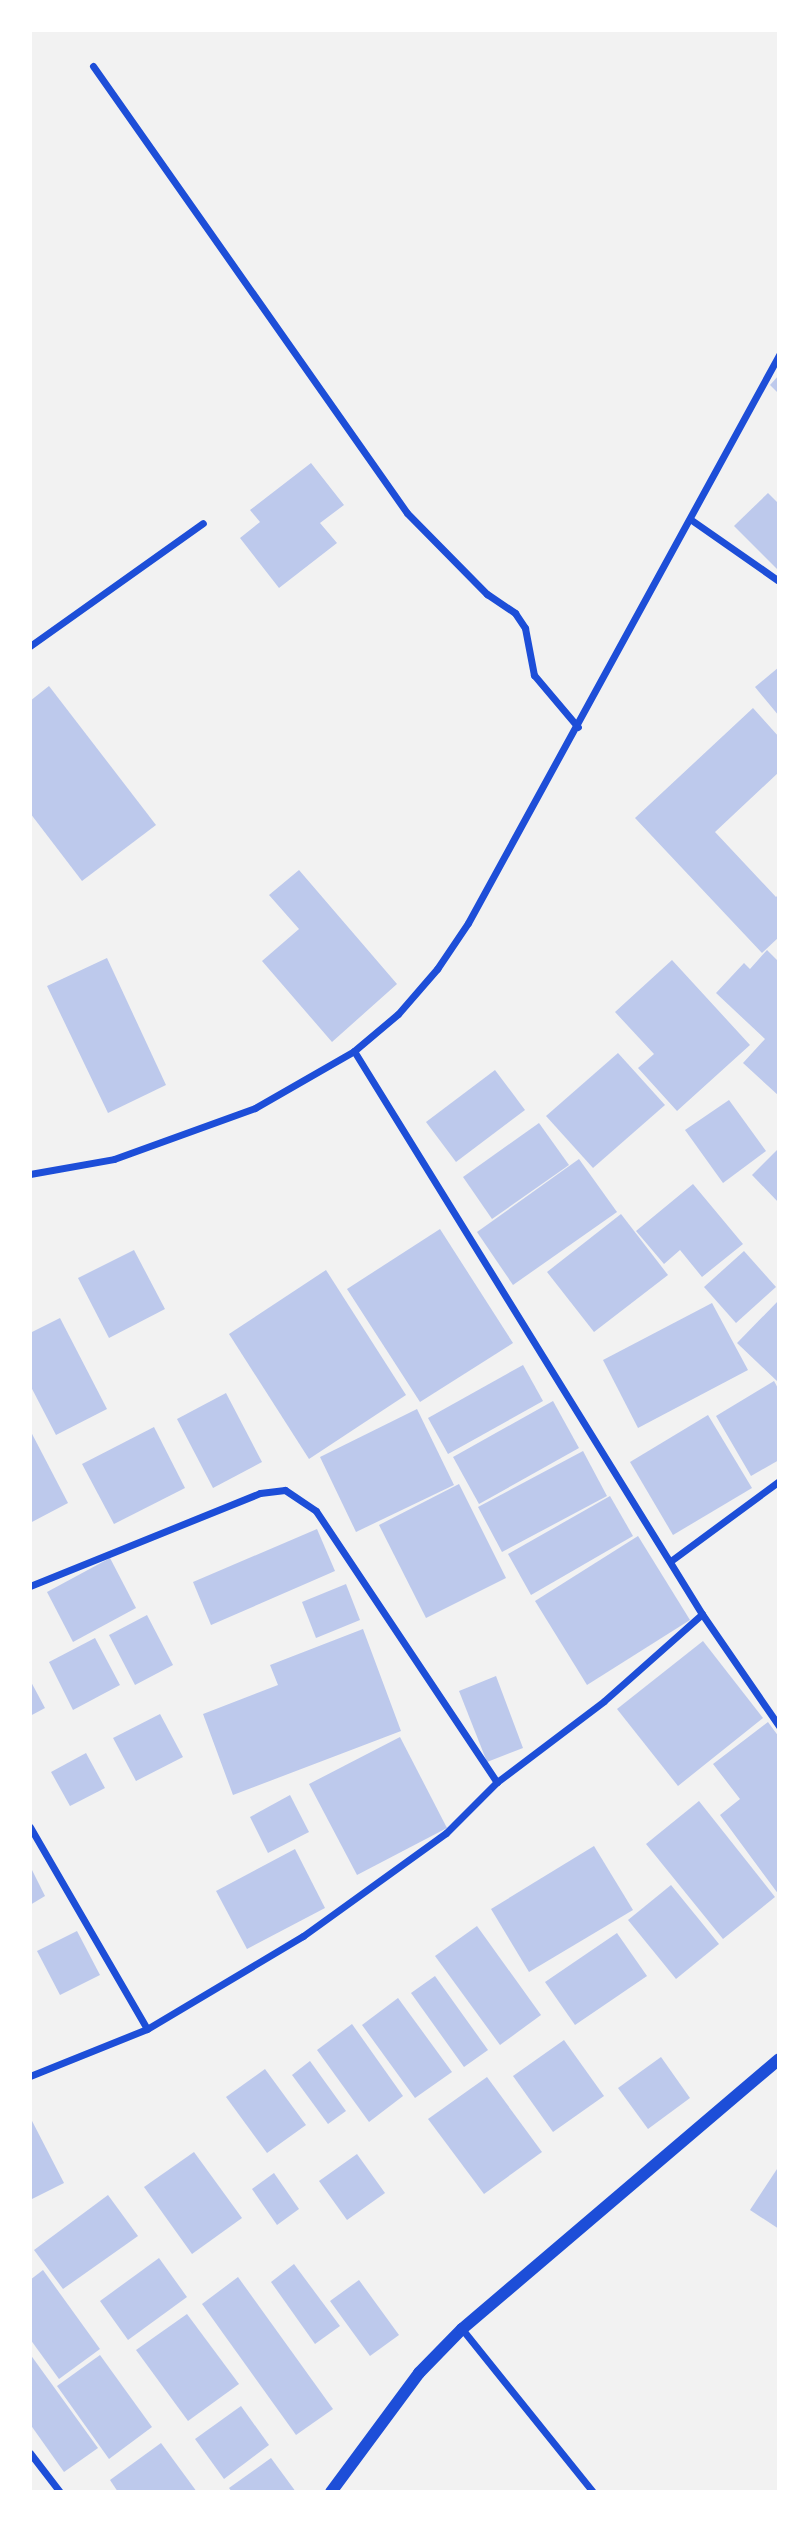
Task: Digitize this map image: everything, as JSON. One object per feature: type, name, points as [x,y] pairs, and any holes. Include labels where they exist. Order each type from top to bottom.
[{"type":"street","points":[[93,66],[407,513],[487,594],[515,613],[525,628],[534,676],[578,727]]},
{"type":"street","points":[[30,1174],[114,1159],[195,1132],[255,1108],[354,1051],[398,1014],[437,969],[578,727],[779,355]]},
{"type":"street","points":[[690,519],[779,581]]},
{"type":"street","points":[[30,646],[203,523]]},
{"type":"street","points":[[354,1051],[672,1560],[702,1615],[779,1726]]},
{"type":"street","points":[[672,1560],[779,1481]]},
{"type":"street","points":[[30,1586],[260,1493],[285,1490],[316,1511],[497,1782]]},
{"type":"street","points":[[30,2076],[147,2029],[303,1936],[446,1833],[497,1782],[604,1701],[702,1615]]},
{"type":"street","points":[[30,1827],[147,2029]]},
{"type":"street","points":[[333,2491],[419,2372],[462,2329],[779,2059]]},
{"type":"street","points":[[462,2329],[593,2492]]},
{"type":"street","points":[[30,2453],[60,2492]]},
{"type":"building","points":[[779,375],[779,394],[770,385]]},
{"type":"building","points":[[311,463],[344,505],[320,523],[337,543],[279,588],[240,538],[260,522],[250,510]]},
{"type":"building","points":[[768,493],[779,504],[779,571],[734,526]]},
{"type":"building","points":[[779,667],[779,716],[755,687]]},
{"type":"building","points":[[49,686],[156,825],[82,881],[30,813],[30,701]]},
{"type":"building","points":[[753,708],[779,737],[779,772],[715,832],[776,897],[779,894],[779,937],[762,953],[635,818]]},
{"type":"building","points":[[299,870],[397,984],[332,1042],[262,961],[299,929],[269,895]]},
{"type":"building","points":[[767,950],[779,962],[779,1096],[743,1063],[765,1039],[716,993],[744,963],[750,969]]},
{"type":"building","points":[[107,958],[166,1085],[108,1113],[47,986]]},
{"type":"building","points":[[672,960],[750,1045],[677,1111],[638,1068],[654,1054],[615,1012]]},
{"type":"building","points":[[618,1053],[665,1105],[593,1168],[546,1116]]},
{"type":"building","points":[[495,1070],[525,1110],[456,1162],[426,1122]]},
{"type":"building","points":[[729,1100],[766,1151],[723,1183],[685,1130]]},
{"type":"building","points":[[539,1123],[569,1165],[492,1219],[463,1177]]},
{"type":"building","points":[[779,1148],[779,1203],[752,1175]]},
{"type":"building","points":[[579,1159],[617,1212],[513,1285],[477,1232]]},
{"type":"building","points":[[693,1184],[743,1244],[702,1277],[680,1250],[664,1264],[636,1231]]},
{"type":"building","points":[[621,1214],[668,1275],[594,1332],[547,1272]]},
{"type":"building","points":[[440,1229],[513,1343],[420,1402],[347,1289]]},
{"type":"building","points":[[134,1250],[165,1309],[109,1338],[78,1278]]},
{"type":"building","points":[[744,1251],[776,1287],[736,1323],[704,1287]]},
{"type":"building","points":[[326,1270],[406,1395],[309,1459],[229,1334]]},
{"type":"building","points":[[779,1300],[779,1383],[737,1343]]},
{"type":"building","points":[[712,1303],[748,1370],[638,1428],[603,1360]]},
{"type":"building","points":[[60,1318],[107,1409],[56,1435],[30,1385],[30,1333]]},
{"type":"building","points":[[523,1365],[543,1401],[448,1454],[428,1418]]},
{"type":"building","points":[[774,1381],[779,1390],[779,1460],[751,1476],[716,1416]]},
{"type":"building","points":[[226,1393],[262,1462],[213,1488],[177,1419]]},
{"type":"building","points":[[553,1401],[579,1448],[479,1504],[453,1457]]},
{"type":"building","points":[[417,1409],[454,1485],[356,1532],[320,1457]]},
{"type":"building","points":[[708,1415],[752,1488],[673,1535],[630,1462]]},
{"type":"building","points":[[154,1427],[185,1488],[114,1524],[82,1464]]},
{"type":"building","points":[[30,1430],[68,1503],[30,1523]]},
{"type":"building","points":[[583,1451],[607,1496],[502,1552],[478,1507]]},
{"type":"building","points":[[459,1484],[506,1578],[426,1618],[379,1525]]},
{"type":"building","points":[[610,1496],[633,1536],[531,1595],[508,1554]]},
{"type":"building","points":[[317,1529],[335,1571],[211,1625],[193,1582]]},
{"type":"building","points":[[638,1536],[690,1620],[587,1685],[535,1601]]},
{"type":"building","points":[[110,1558],[136,1608],[73,1642],[47,1592]]},
{"type":"building","points":[[346,1584],[360,1620],[316,1638],[302,1602]]},
{"type":"building","points":[[147,1615],[173,1665],[135,1685],[109,1635]]},
{"type":"building","points":[[363,1629],[401,1731],[233,1795],[203,1714],[278,1685],[270,1665]]},
{"type":"building","points":[[95,1638],[120,1685],[73,1710],[49,1662]]},
{"type":"building","points":[[703,1641],[763,1718],[678,1786],[617,1709]]},
{"type":"building","points":[[496,1676],[523,1748],[487,1762],[459,1691]]},
{"type":"building","points":[[30,1680],[45,1708],[30,1716]]},
{"type":"building","points":[[160,1714],[183,1757],[136,1781],[113,1738]]},
{"type":"building","points":[[768,1722],[779,1737],[779,1895],[720,1815],[740,1799],[713,1764]]},
{"type":"building","points":[[400,1737],[447,1828],[357,1875],[309,1784]]},
{"type":"building","points":[[86,1753],[105,1788],[70,1806],[51,1772]]},
{"type":"building","points":[[290,1795],[309,1832],[268,1853],[250,1817]]},
{"type":"building","points":[[699,1801],[775,1897],[723,1939],[646,1844]]},
{"type":"building","points":[[594,1846],[633,1910],[529,1972],[491,1909]]},
{"type":"building","points":[[295,1849],[325,1908],[247,1949],[216,1891]]},
{"type":"building","points":[[30,1866],[45,1896],[30,1905]]},
{"type":"building","points":[[671,1885],[719,1944],[676,1979],[628,1920]]},
{"type":"building","points":[[477,1926],[541,2015],[500,2045],[435,1956]]},
{"type":"building","points":[[77,1931],[100,1975],[60,1995],[37,1951]]},
{"type":"building","points":[[617,1933],[647,1976],[575,2025],[545,1982]]},
{"type":"building","points":[[435,1976],[488,2050],[464,2067],[411,1993]]},
{"type":"building","points":[[398,1998],[452,2072],[415,2098],[362,2025]]},
{"type":"building","points":[[352,2024],[403,2096],[369,2122],[317,2050]]},
{"type":"building","points":[[564,2040],[604,2096],[553,2132],[513,2076]]},
{"type":"building","points":[[661,2057],[690,2098],[648,2129],[618,2088]]},
{"type":"building","points":[[310,2061],[346,2111],[328,2124],[292,2075]]},
{"type":"building","points":[[265,2069],[306,2125],[267,2153],[226,2097]]},
{"type":"building","points":[[487,2077],[542,2152],[484,2194],[428,2119]]},
{"type":"building","points":[[30,2117],[64,2183],[30,2200]]},
{"type":"building","points":[[194,2152],[242,2218],[192,2254],[144,2187]]},
{"type":"building","points":[[357,2154],[385,2193],[347,2220],[319,2181]]},
{"type":"building","points":[[779,2166],[779,2229],[750,2210]]},
{"type":"building","points":[[274,2173],[299,2209],[277,2225],[252,2189]]},
{"type":"building","points":[[108,2195],[138,2236],[63,2289],[34,2250]]},
{"type":"building","points":[[159,2258],[187,2297],[128,2340],[100,2301]]},
{"type":"building","points":[[294,2264],[340,2326],[315,2344],[271,2282]]},
{"type":"building","points":[[43,2270],[100,2349],[59,2379],[30,2339],[30,2280]]},
{"type":"building","points":[[238,2277],[333,2409],[296,2435],[202,2304]]},
{"type":"building","points":[[359,2280],[399,2335],[370,2356],[330,2301]]},
{"type":"building","points":[[187,2314],[239,2384],[188,2421],[136,2350]]},
{"type":"building","points":[[30,2354],[98,2448],[64,2472],[30,2424]]},
{"type":"building","points":[[100,2355],[152,2427],[109,2459],[57,2386]]},
{"type":"building","points":[[241,2406],[269,2445],[224,2479],[195,2439]]},
{"type":"building","points":[[161,2443],[197,2492],[118,2492],[110,2480]]},
{"type":"building","points":[[271,2458],[296,2492],[232,2492],[229,2488]]}]
